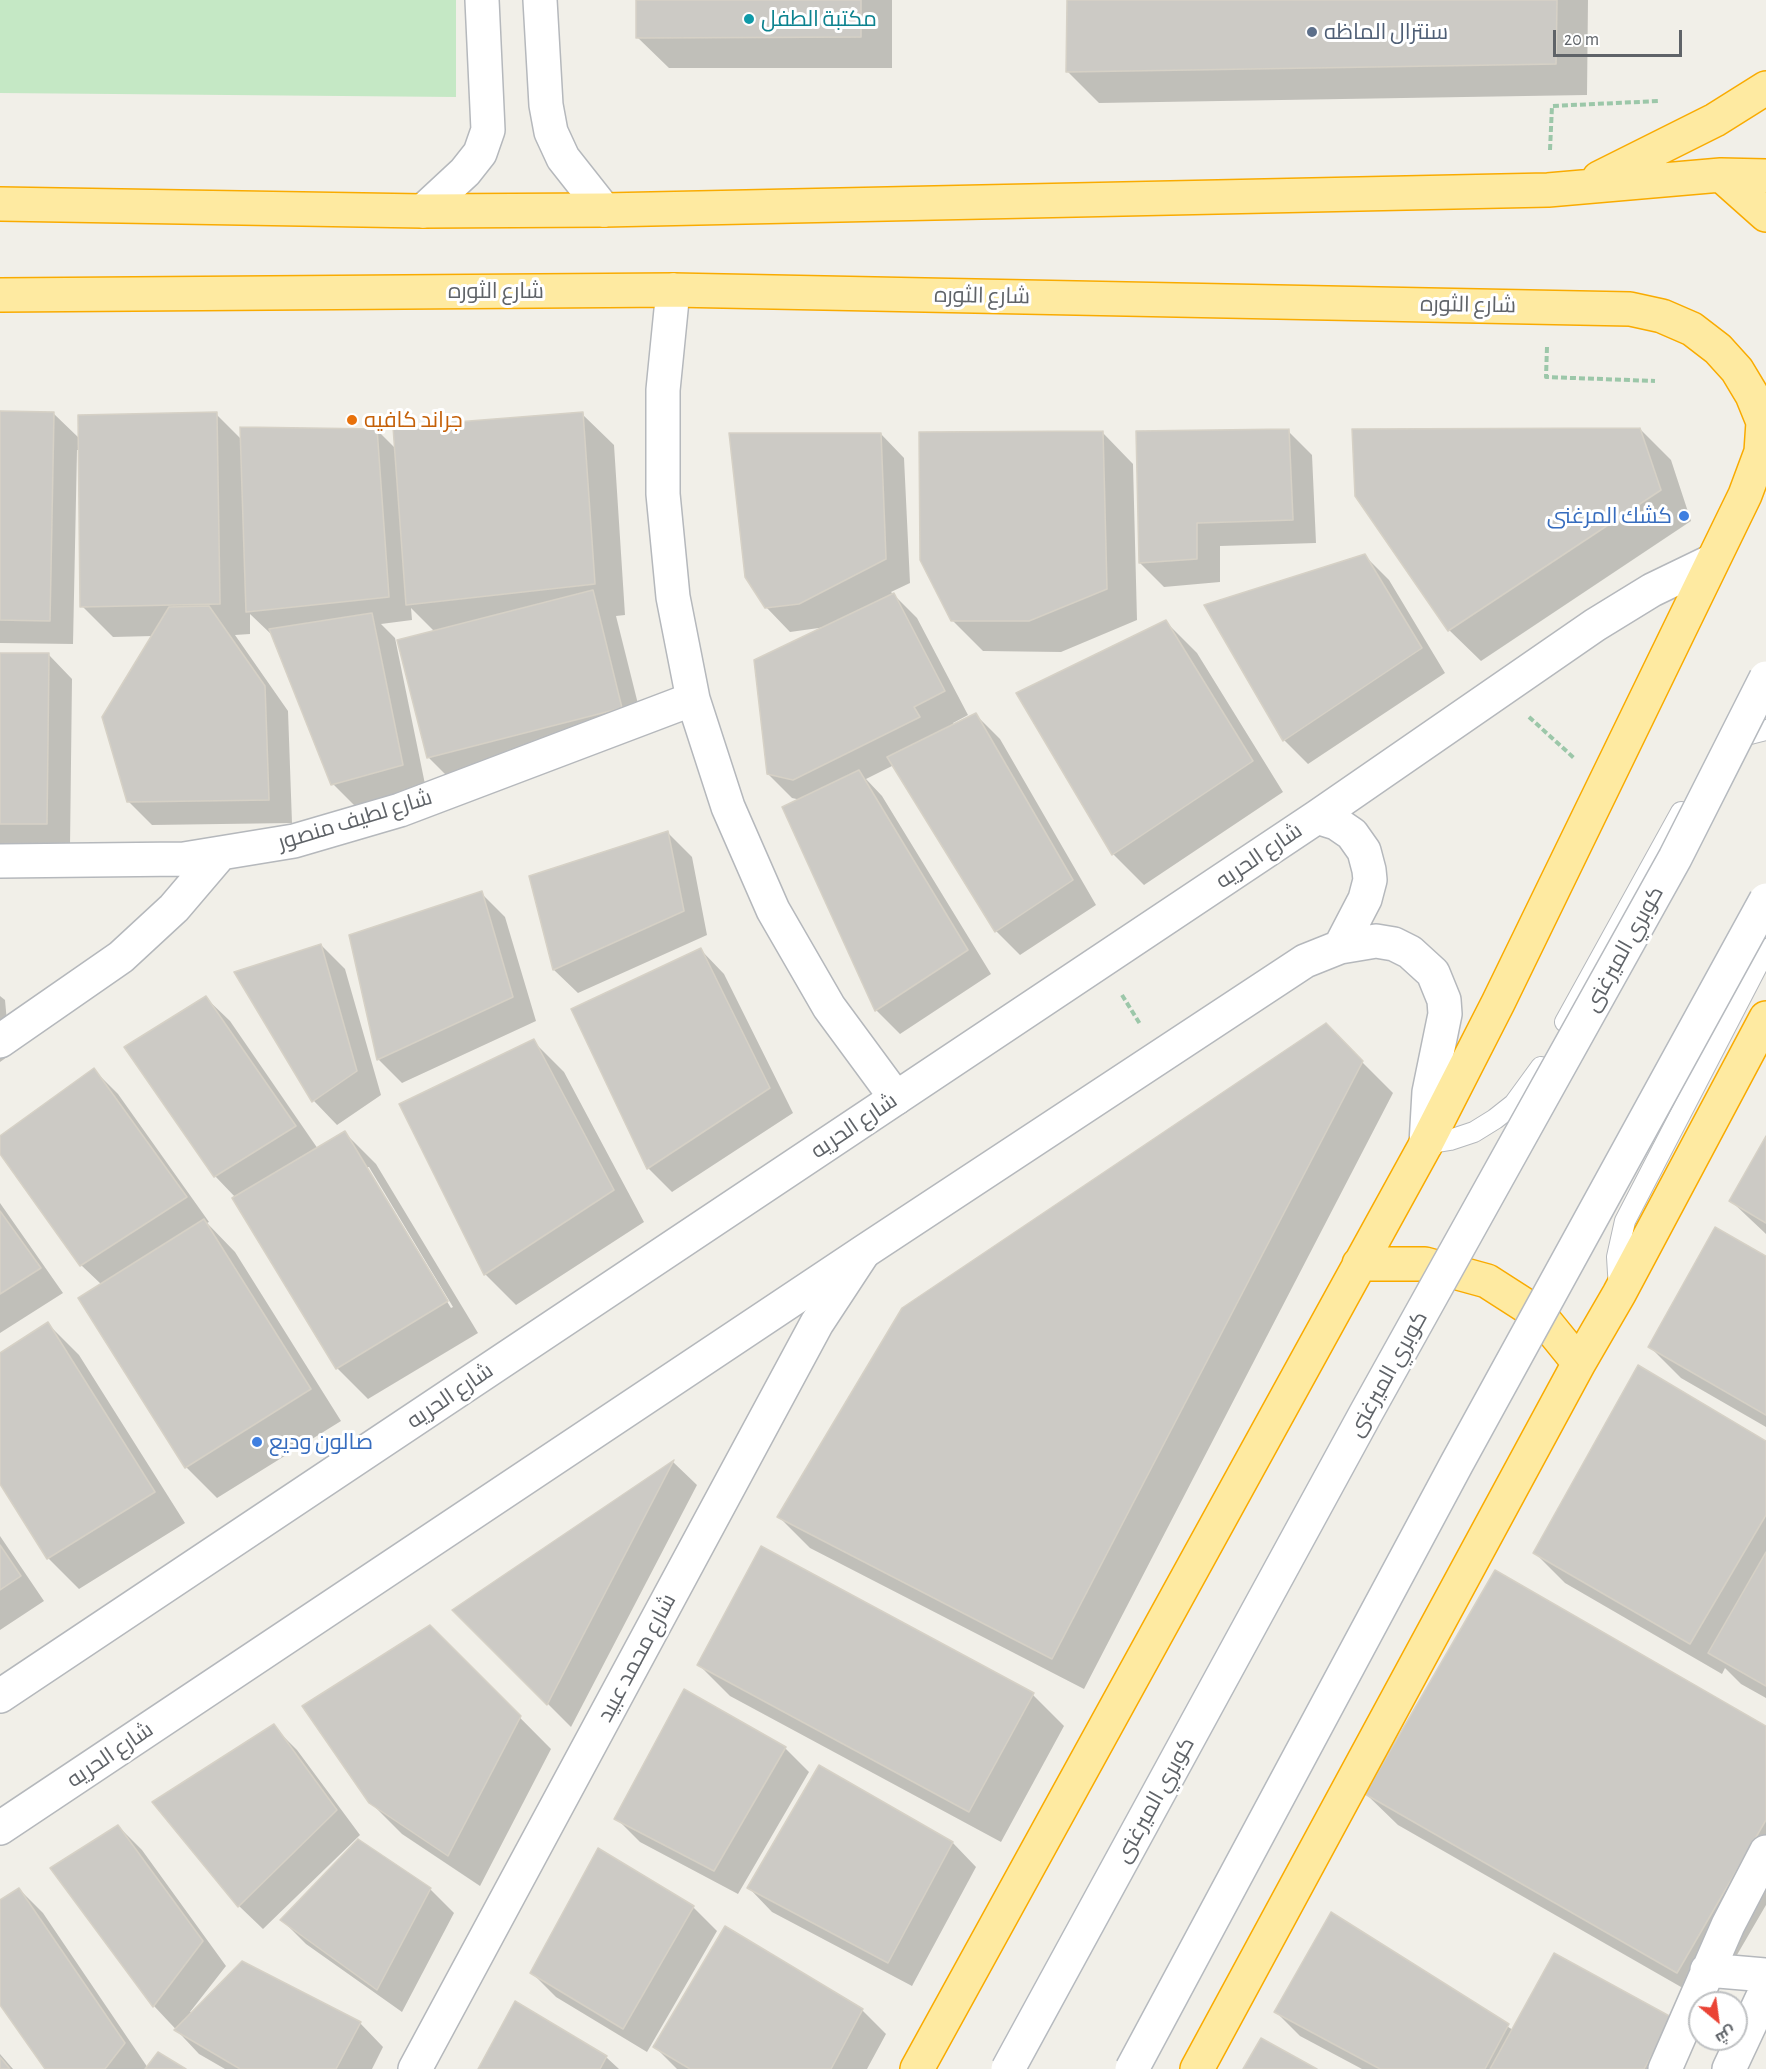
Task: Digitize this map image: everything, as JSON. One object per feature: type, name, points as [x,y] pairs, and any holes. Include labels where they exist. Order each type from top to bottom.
[{"type":"highway","points":[[1583,186],[1715,120],[1766,88]]},
{"type":"highway","points":[[0,204],[423,211],[604,210],[1548,190],[1721,175],[1766,176]]},
{"type":"highway","points":[[1721,175],[1766,215]]},
{"type":"highway","name":"شارع الثوره","points":[[0,295],[673,290],[1630,309],[1662,316],[1692,329],[1718,349],[1759,394],[1762,422],[1761,452],[1746,495],[1498,1003],[1425,1144],[917,2069]]},
{"type":"highway","points":[[1197,2069],[1579,1363],[1619,1294],[1766,1018]]},
{"type":"highway","points":[[1359,1264],[1425,1264],[1487,1281],[1540,1315],[1579,1363]]},
{"type":"street","points":[[423,211],[465,171],[480,153],[488,130],[482,0]]},
{"type":"street","points":[[540,0],[546,105],[551,132],[563,158],[604,210]]},
{"type":"street","points":[[673,290],[663,390],[663,494],[673,597],[693,699],[728,807],[773,910],[829,1007],[896,1098]]},
{"type":"street","name":"شارع الحريه","points":[[0,1696],[1317,817],[1614,613],[1712,561]]},
{"type":"street","name":"كوبري الميرغنى","points":[[1008,2069],[1366,1413],[1675,858],[1766,678]]},
{"type":"street","name":"شارع لطيف منصور","points":[[0,861],[155,860],[220,854],[294,841],[365,822],[693,699]]},
{"type":"street","points":[[1317,817],[1336,823],[1352,834],[1364,851],[1369,870],[1370,880],[1365,899],[1340,946]]},
{"type":"street","points":[[0,1041],[121,957],[174,908],[220,854]]},
{"type":"street","points":[[1132,2069],[1457,1463],[1766,900]]},
{"type":"street","name":"شارع الحريه","points":[[0,1828],[1288,970],[1340,946],[1376,940],[1394,944],[1425,963],[1440,986],[1445,1007],[1444,1029],[1431,1075],[1425,1144]]},
{"type":"street","name":"شارع محمد عبيد","points":[[415,2069],[821,1316],[864,1251]]},
{"type":"street","points":[[1665,2069],[1707,1970],[1766,1852]]},
{"type":"street","points":[[1707,1970],[1766,1975]]},
{"type":"street","points":[[1729,2069],[1766,1990]]},
{"type":"lane","points":[[1425,1144],[1450,1140],[1474,1132],[1514,1104],[1531,1085],[1704,769],[1718,750],[1737,736],[1766,730]]},
{"type":"lane","points":[[1619,1294],[1617,1257],[1625,1221],[1766,949]]},
{"type":"path","points":[[1552,106],[1659,101]]},
{"type":"path","points":[[1546,377],[1655,381]]},
{"type":"path","points":[[1500,690],[1603,785]]},
{"type":"path","points":[[1101,961],[1160,1056]]},
{"type":"green space","points":[[0,0],[456,0],[456,97],[0,93]]},
{"type":"building","name":"مكتبة الطفل","points":[[636,0],[861,0],[861,37],[636,38]]},
{"type":"building","name":"سنترال الماظه","points":[[1067,0],[1557,0],[1556,64],[1066,72]]},
{"type":"building","points":[[0,411],[54,412],[50,621],[0,620]]},
{"type":"building","points":[[217,412],[220,604],[80,607],[78,415]]},
{"type":"building","points":[[583,412],[595,584],[406,605],[393,427]]},
{"type":"building","points":[[240,427],[377,429],[389,597],[246,612]]},
{"type":"building","points":[[1640,428],[1661,490],[1448,631],[1355,496],[1352,429]]},
{"type":"building","points":[[1289,429],[1293,520],[1197,523],[1197,559],[1139,563],[1136,431]]},
{"type":"building","points":[[1103,431],[1107,589],[1029,621],[951,621],[920,560],[919,432]]},
{"type":"building","points":[[729,433],[881,433],[886,559],[799,604],[765,608],[745,577]]},
{"type":"building","points":[[1365,554],[1422,648],[1283,741],[1204,605]]},
{"type":"building","points":[[593,590],[622,708],[427,758],[397,640]]},
{"type":"building","points":[[894,593],[945,691],[914,707],[920,717],[793,780],[767,774],[754,660]]},
{"type":"building","points":[[209,606],[265,686],[269,800],[127,802],[102,717],[169,607]]},
{"type":"building","points":[[372,613],[403,765],[331,785],[269,629]]},
{"type":"building","points":[[1166,620],[1253,761],[1112,855],[1016,693]]},
{"type":"building","points":[[0,653],[49,653],[47,824],[0,824]]},
{"type":"building","points":[[976,713],[1073,880],[995,932],[887,757]]},
{"type":"building","points":[[859,770],[968,950],[875,1011],[782,807]]},
{"type":"building","points":[[668,831],[684,911],[553,970],[529,876]]},
{"type":"building","points":[[482,891],[513,997],[377,1060],[349,935]]},
{"type":"building","points":[[321,944],[357,1071],[312,1102],[234,972]]},
{"type":"building","points":[[701,948],[770,1088],[647,1169],[571,1009]]},
{"type":"building","points":[[206,996],[296,1126],[214,1177],[124,1047]]},
{"type":"building","points":[[1326,1023],[1363,1061],[1052,1659],[777,1517],[902,1308]]},
{"type":"building","points":[[534,1039],[614,1190],[484,1275],[399,1104]]},
{"type":"building","points":[[94,1068],[187,1197],[80,1266],[0,1154],[0,1136]]},
{"type":"building","points":[[345,1131],[448,1301],[336,1369],[232,1198]]},
{"type":"building","points":[[1766,1136],[1766,1223],[1729,1201]]},
{"type":"building","points":[[0,1211],[41,1268],[0,1294]]},
{"type":"building","points":[[204,1219],[311,1389],[185,1468],[78,1298]]},
{"type":"building","points":[[1715,1227],[1766,1256],[1766,1415],[1648,1347]]},
{"type":"building","points":[[48,1322],[155,1492],[47,1559],[0,1484],[0,1353]]},
{"type":"building","points":[[1638,1365],[1766,1441],[1766,1515],[1690,1644],[1533,1553]]},
{"type":"building","points":[[674,1460],[547,1705],[452,1610]]},
{"type":"building","points":[[0,1545],[21,1576],[0,1590]]},
{"type":"building","points":[[761,1546],[1034,1693],[969,1812],[697,1665]]},
{"type":"building","points":[[1766,1552],[1766,1686],[1708,1653]]},
{"type":"building","points":[[1495,1570],[1766,1726],[1766,1820],[1677,1973],[1365,1794]]},
{"type":"building","points":[[430,1625],[521,1716],[448,1856],[369,1803],[302,1706]]},
{"type":"building","points":[[684,1689],[786,1747],[714,1871],[614,1819]]},
{"type":"building","points":[[274,1724],[337,1810],[238,1907],[152,1802]]},
{"type":"building","points":[[819,1765],[953,1842],[888,1963],[747,1888]]},
{"type":"building","points":[[118,1825],[203,1941],[153,2007],[50,1868]]},
{"type":"building","points":[[358,1839],[431,1888],[377,1990],[280,1920]]},
{"type":"building","points":[[598,1848],[694,1906],[623,2029],[530,1973]]},
{"type":"building","points":[[19,1888],[125,2043],[105,2069],[45,2069],[0,2005],[0,1900]]},
{"type":"building","points":[[1331,1912],[1509,2024],[1485,2069],[1380,2069],[1274,2012]]},
{"type":"building","points":[[725,1926],[863,2009],[831,2069],[690,2069],[653,2047]]},
{"type":"building","points":[[1554,1953],[1673,2018],[1644,2069],[1490,2069]]},
{"type":"building","points":[[242,1961],[361,2022],[336,2069],[240,2069],[174,2030]]},
{"type":"building","points":[[515,2001],[607,2056],[600,2069],[478,2069]]},
{"type":"building","points":[[1261,2038],[1317,2069],[1243,2069]]},
{"type":"building","points":[[158,2052],[186,2069],[145,2069]]},
{"type":"building","points":[[0,2057],[10,2069],[0,2069]]},
{"type":"place","name":"مكتبة الطفل","points":[[749,19]]},
{"type":"place","name":"سنترال الماظه","points":[[1312,32]]},
{"type":"place","name":"جراند كافيه","points":[[352,420]]},
{"type":"place","name":"كشك المرغنى","points":[[1684,516]]},
{"type":"place","name":"صالون وديع","points":[[257,1442]]}]
